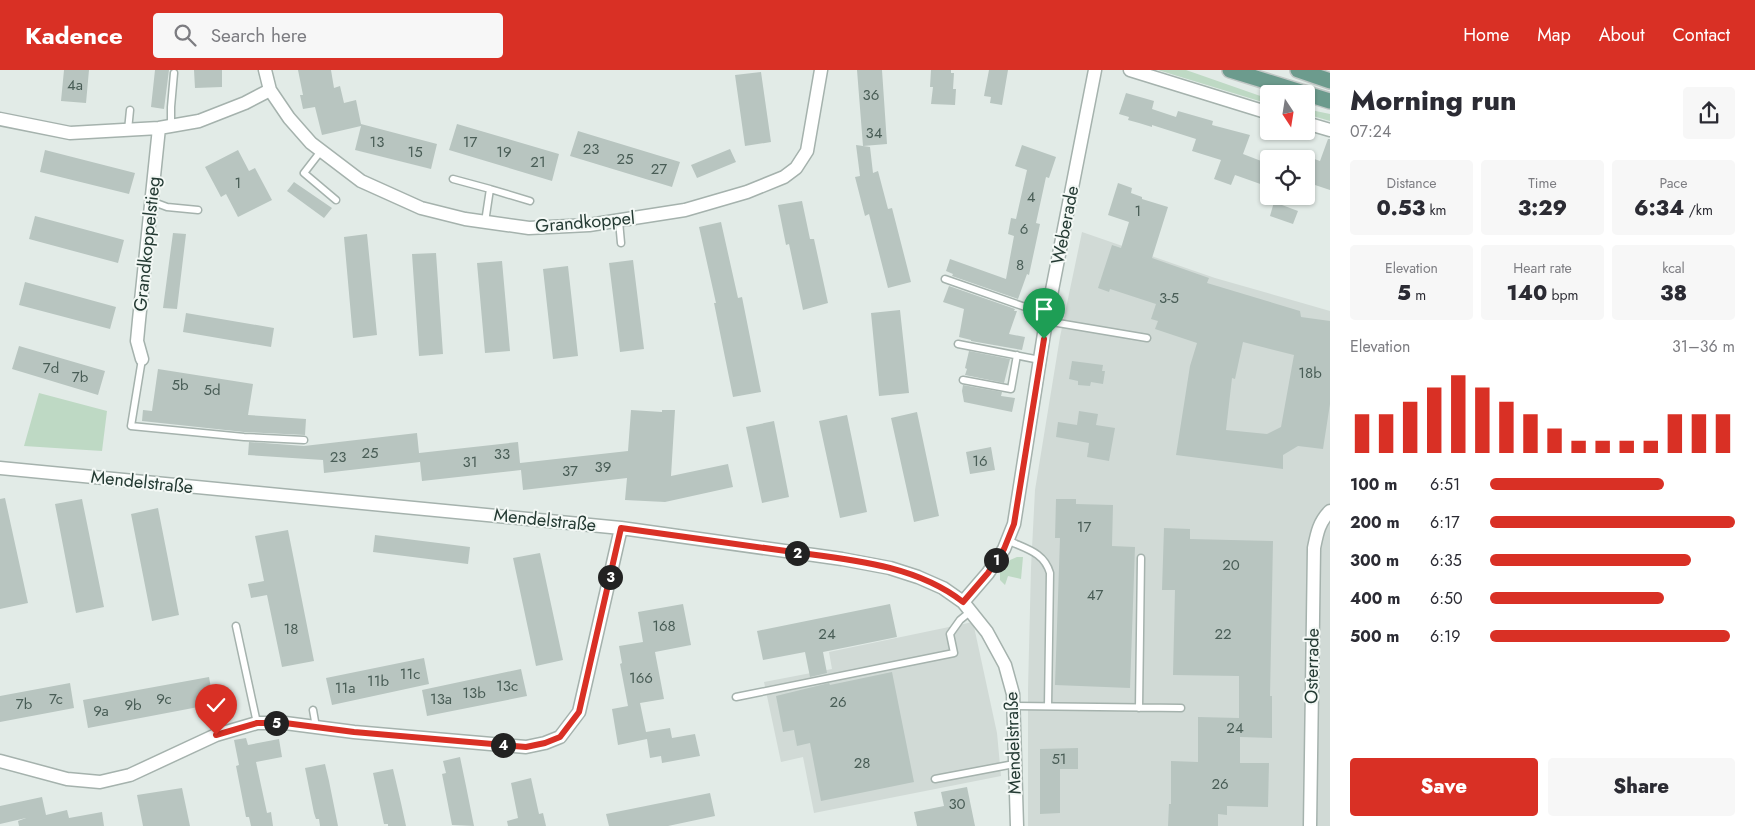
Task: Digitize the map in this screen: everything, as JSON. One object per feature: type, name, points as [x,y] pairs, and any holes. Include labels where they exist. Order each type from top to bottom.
[{"type":"main road","points":[[1230,70],[1330,101]]},
{"type":"main road","points":[[1298,70],[1330,81]]},
{"type":"street","name":"Grandkoppel","points":[[265,70],[270,90],[289,118],[311,143],[367,185],[421,208],[465,219],[529,228],[589,225],[685,210],[747,192],[784,177],[796,168],[807,151],[821,70]]},
{"type":"street","name":"Weberade","points":[[967,606],[1004,549],[1014,524],[1047,318],[1095,70]]},
{"type":"street","points":[[1130,70],[1260,110]]},
{"type":"street","points":[[0,119],[70,134],[165,127],[199,121],[245,103],[270,90]]},
{"type":"street","points":[[1315,126],[1330,130]]},
{"type":"street","name":"Grandkoppelstieg","points":[[142,359],[137,341],[151,201],[165,127]]},
{"type":"street","name":"Mendelstraße","points":[[0,468],[621,528],[842,559],[890,568],[942,588],[967,606],[987,632],[1005,665],[1011,682],[1014,706],[1017,826]]},
{"type":"street","name":"Osterrade","points":[[1310,826],[1314,548],[1322,519],[1330,511]]},
{"type":"street","points":[[0,761],[67,779],[100,782],[130,775],[216,735],[257,723],[285,723],[354,732],[526,747],[545,743],[560,737],[579,712],[621,528]]},
{"type":"lane","points":[[165,127],[170,107],[174,73]]},
{"type":"lane","points":[[128,130],[130,110]]},
{"type":"lane","points":[[321,151],[304,173],[336,200]]},
{"type":"lane","points":[[453,179],[490,188],[530,201]]},
{"type":"lane","points":[[485,222],[490,188]]},
{"type":"lane","points":[[151,201],[167,207],[198,210]]},
{"type":"lane","points":[[619,221],[621,242]]},
{"type":"lane","points":[[945,279],[1047,318],[1147,338]]},
{"type":"lane","points":[[958,344],[1040,360]]},
{"type":"lane","points":[[963,380],[1011,388],[1017,355]]},
{"type":"lane","points":[[142,359],[130,426],[244,437],[304,440]]},
{"type":"lane","points":[[1008,540],[1041,556],[1047,563],[1050,573],[1048,706]]},
{"type":"lane","points":[[1139,708],[1141,558]]},
{"type":"lane","points":[[736,697],[954,653],[950,634],[967,606]]},
{"type":"lane","points":[[236,626],[257,723]]},
{"type":"lane","points":[[1014,706],[1180,708]]},
{"type":"lane","points":[[312,710],[316,727]]},
{"type":"lane","points":[[935,779],[1014,764]]},
{"type":"shaded area","points":[[1082,232],[1215,278],[1330,311],[1330,826],[1028,826],[1028,689],[1035,490],[1060,337]]},
{"type":"shaded area","points":[[973,622],[997,733],[1001,776],[814,813],[803,757],[781,762],[764,682],[832,669],[829,652]]},
{"type":"green space","points":[[1158,70],[1186,70],[1260,96],[1260,101]]},
{"type":"green space","points":[[1315,111],[1330,114],[1330,121],[1315,117]]},
{"type":"green space","points":[[39,393],[107,411],[102,451],[24,446]]},
{"type":"green space","points":[[1023,557],[1021,579],[1008,576],[1005,585],[1000,580],[1000,572],[1010,560]]},
{"type":"building","points":[[64,70],[89,70],[86,103],[61,101]]},
{"type":"building","points":[[155,70],[169,70],[164,109],[151,107]]},
{"type":"building","points":[[194,70],[222,70],[222,87],[195,88]]},
{"type":"building","points":[[298,70],[331,70],[334,88],[340,86],[344,103],[356,100],[361,124],[437,144],[431,169],[355,150],[361,126],[322,135],[315,107],[303,109],[300,95],[303,95]]},
{"type":"building","points":[[857,70],[882,70],[887,144],[863,146]]},
{"type":"building","points":[[931,70],[951,70],[951,73],[954,73],[955,105],[931,104],[933,87],[930,87]]},
{"type":"building","points":[[989,70],[1008,70],[1002,105],[990,103],[991,97],[984,96]]},
{"type":"building","points":[[761,72],[771,142],[745,146],[735,75]]},
{"type":"building","points":[[1126,93],[1154,101],[1152,109],[1176,117],[1178,111],[1213,121],[1212,125],[1250,135],[1243,154],[1260,161],[1260,184],[1235,175],[1231,185],[1214,179],[1221,160],[1192,151],[1196,139],[1152,125],[1152,127],[1128,120],[1129,117],[1119,114]]},
{"type":"building","points":[[457,124],[559,154],[552,181],[449,150]]},
{"type":"building","points":[[578,131],[680,162],[672,187],[570,156]]},
{"type":"building","points":[[1328,139],[1330,139],[1330,190],[1315,185],[1315,159],[1320,161]]},
{"type":"building","points":[[856,145],[870,147],[873,173],[878,171],[888,209],[892,208],[911,282],[888,288],[869,214],[865,216],[855,177],[860,176]]},
{"type":"building","points":[[1022,145],[1056,157],[1049,178],[1046,177],[1036,223],[1040,224],[1029,275],[1027,274],[1018,299],[952,276],[953,274],[946,271],[950,259],[1006,279],[1014,236],[1008,234],[1011,218],[1016,219],[1027,170],[1015,166]]},
{"type":"building","points":[[730,149],[736,162],[697,178],[691,165]]},
{"type":"building","points":[[45,150],[135,173],[129,194],[40,172]]},
{"type":"building","points":[[238,150],[249,171],[255,168],[272,200],[238,217],[226,194],[221,197],[205,167]]},
{"type":"building","points":[[294,182],[332,208],[324,218],[287,191]]},
{"type":"building","points":[[1118,183],[1132,188],[1131,193],[1142,197],[1142,199],[1168,207],[1152,258],[1209,278],[1207,283],[1300,311],[1301,317],[1330,321],[1330,404],[1323,449],[1298,446],[1283,455],[1283,469],[1176,455],[1190,366],[1197,343],[1155,329],[1158,321],[1151,319],[1156,304],[1110,289],[1109,292],[1098,288],[1112,245],[1121,248],[1129,222],[1108,215]],"holes":[[[1243,342],[1294,355],[1281,427],[1267,434],[1226,430],[1232,378],[1235,379]]]},
{"type":"building","points":[[802,201],[810,239],[814,239],[828,303],[803,310],[789,244],[786,245],[778,205]]},
{"type":"building","points":[[1273,205],[1282,205],[1298,211],[1293,224],[1270,216]]},
{"type":"building","points":[[35,216],[124,240],[118,263],[29,239]]},
{"type":"building","points":[[721,222],[738,298],[742,297],[761,392],[733,397],[714,303],[716,303],[699,227]]},
{"type":"building","points":[[173,233],[186,234],[177,309],[163,308]]},
{"type":"building","points":[[367,234],[377,335],[353,338],[344,237]]},
{"type":"building","points":[[436,253],[443,354],[419,356],[412,254]]},
{"type":"building","points":[[633,260],[644,349],[620,352],[609,263]]},
{"type":"building","points":[[502,261],[510,351],[485,353],[477,263]]},
{"type":"building","points":[[568,266],[578,356],[553,359],[543,269]]},
{"type":"building","points":[[25,282],[116,307],[110,329],[19,305]]},
{"type":"building","points":[[949,286],[1015,309],[1014,311],[1017,311],[1009,334],[1025,337],[1022,350],[959,337],[964,309],[943,302]]},
{"type":"building","points":[[900,310],[909,393],[879,396],[871,313]]},
{"type":"building","points":[[186,313],[274,328],[271,347],[183,332]]},
{"type":"building","points":[[19,346],[105,371],[98,395],[12,369]]},
{"type":"building","points":[[969,351],[1010,359],[1004,383],[965,375]]},
{"type":"building","points":[[1072,361],[1103,365],[1102,371],[1105,371],[1103,384],[1091,382],[1090,386],[1078,385],[1078,381],[1069,379]]},
{"type":"building","points":[[158,369],[253,384],[248,415],[306,419],[305,435],[244,432],[142,421],[143,410],[152,411]]},
{"type":"building","points":[[963,385],[1002,392],[1001,396],[1015,398],[1012,412],[964,402]]},
{"type":"building","points":[[631,410],[662,412],[662,410],[675,410],[671,476],[728,464],[733,487],[665,502],[625,500],[627,478],[523,490],[521,470],[422,481],[420,462],[324,473],[323,460],[248,455],[249,442],[304,446],[417,433],[419,453],[518,442],[520,463],[628,451]]},
{"type":"building","points":[[1079,411],[1098,414],[1096,425],[1115,428],[1109,461],[1087,457],[1089,443],[1056,437],[1058,422],[1077,425]]},
{"type":"building","points":[[917,412],[939,516],[914,522],[891,418]]},
{"type":"building","points":[[847,415],[867,512],[840,518],[819,421]]},
{"type":"building","points":[[774,421],[789,497],[762,503],[746,427]]},
{"type":"building","points":[[991,447],[995,470],[970,474],[966,452]]},
{"type":"building","points":[[5,498],[28,603],[0,609],[0,499]]},
{"type":"building","points":[[82,499],[104,607],[76,613],[55,504]]},
{"type":"building","points":[[1056,499],[1076,499],[1076,504],[1113,505],[1112,546],[1135,547],[1130,688],[1055,685],[1060,538],[1055,538]]},
{"type":"building","points":[[158,508],[179,615],[152,621],[131,514]]},
{"type":"building","points":[[1164,528],[1190,529],[1190,539],[1273,541],[1270,696],[1272,696],[1272,738],[1240,737],[1240,763],[1269,763],[1268,807],[1227,806],[1227,815],[1218,814],[1218,826],[1168,826],[1169,804],[1171,804],[1171,761],[1198,762],[1198,717],[1239,718],[1239,676],[1173,675],[1175,590],[1162,590]]},
{"type":"building","points":[[288,530],[314,661],[282,667],[267,595],[251,598],[248,584],[264,581],[255,536]]},
{"type":"building","points":[[375,535],[470,547],[468,564],[373,552]]},
{"type":"building","points":[[540,553],[563,660],[536,666],[513,558]]},
{"type":"building","points":[[683,604],[691,645],[655,652],[664,699],[640,703],[646,732],[670,728],[672,738],[695,734],[700,756],[662,763],[661,756],[650,758],[647,739],[618,745],[612,709],[628,706],[620,664],[622,663],[619,646],[643,642],[638,612]]},
{"type":"building","points":[[890,604],[897,637],[823,652],[827,673],[810,677],[805,652],[763,660],[757,631]]},
{"type":"building","points":[[424,658],[429,684],[332,705],[326,678]]},
{"type":"building","points":[[521,669],[527,696],[427,716],[422,690]]},
{"type":"building","points":[[892,672],[914,782],[821,801],[810,743],[797,746],[794,730],[783,732],[776,696],[829,683],[830,685]]},
{"type":"building","points":[[209,677],[214,704],[88,728],[83,700]]},
{"type":"building","points":[[70,683],[74,708],[0,722],[0,696]]},
{"type":"building","points":[[246,738],[248,745],[279,739],[282,757],[256,762],[267,813],[271,812],[273,826],[251,826],[249,817],[246,817],[236,766],[239,765],[234,740]]},
{"type":"building","points":[[1078,748],[1078,769],[1060,769],[1060,813],[1040,814],[1040,749]]},
{"type":"building","points":[[460,757],[474,826],[452,825],[442,774],[446,773],[443,761]]},
{"type":"building","points":[[325,764],[338,826],[320,826],[319,819],[316,819],[314,813],[305,768]]},
{"type":"building","points":[[393,769],[406,826],[388,826],[388,824],[384,824],[373,773]]},
{"type":"building","points":[[531,778],[539,814],[543,813],[546,826],[508,826],[507,821],[518,818],[511,783]]},
{"type":"building","points":[[967,787],[975,826],[917,826],[914,812],[944,806],[941,792]]},
{"type":"building","points":[[182,788],[190,826],[143,826],[137,795]]},
{"type":"building","points":[[710,793],[715,816],[668,826],[609,826],[606,814]]},
{"type":"building","points":[[42,797],[46,815],[67,810],[69,818],[102,812],[104,826],[19,826],[18,821],[26,818],[0,824],[0,806]]},
{"type":"route","points":[[216,735],[257,723],[285,723],[354,732],[526,747],[545,743],[560,737],[579,712],[621,528],[842,559],[890,568],[918,577],[942,588],[963,602],[988,573],[1004,549],[1014,524],[1044,339]]}]
